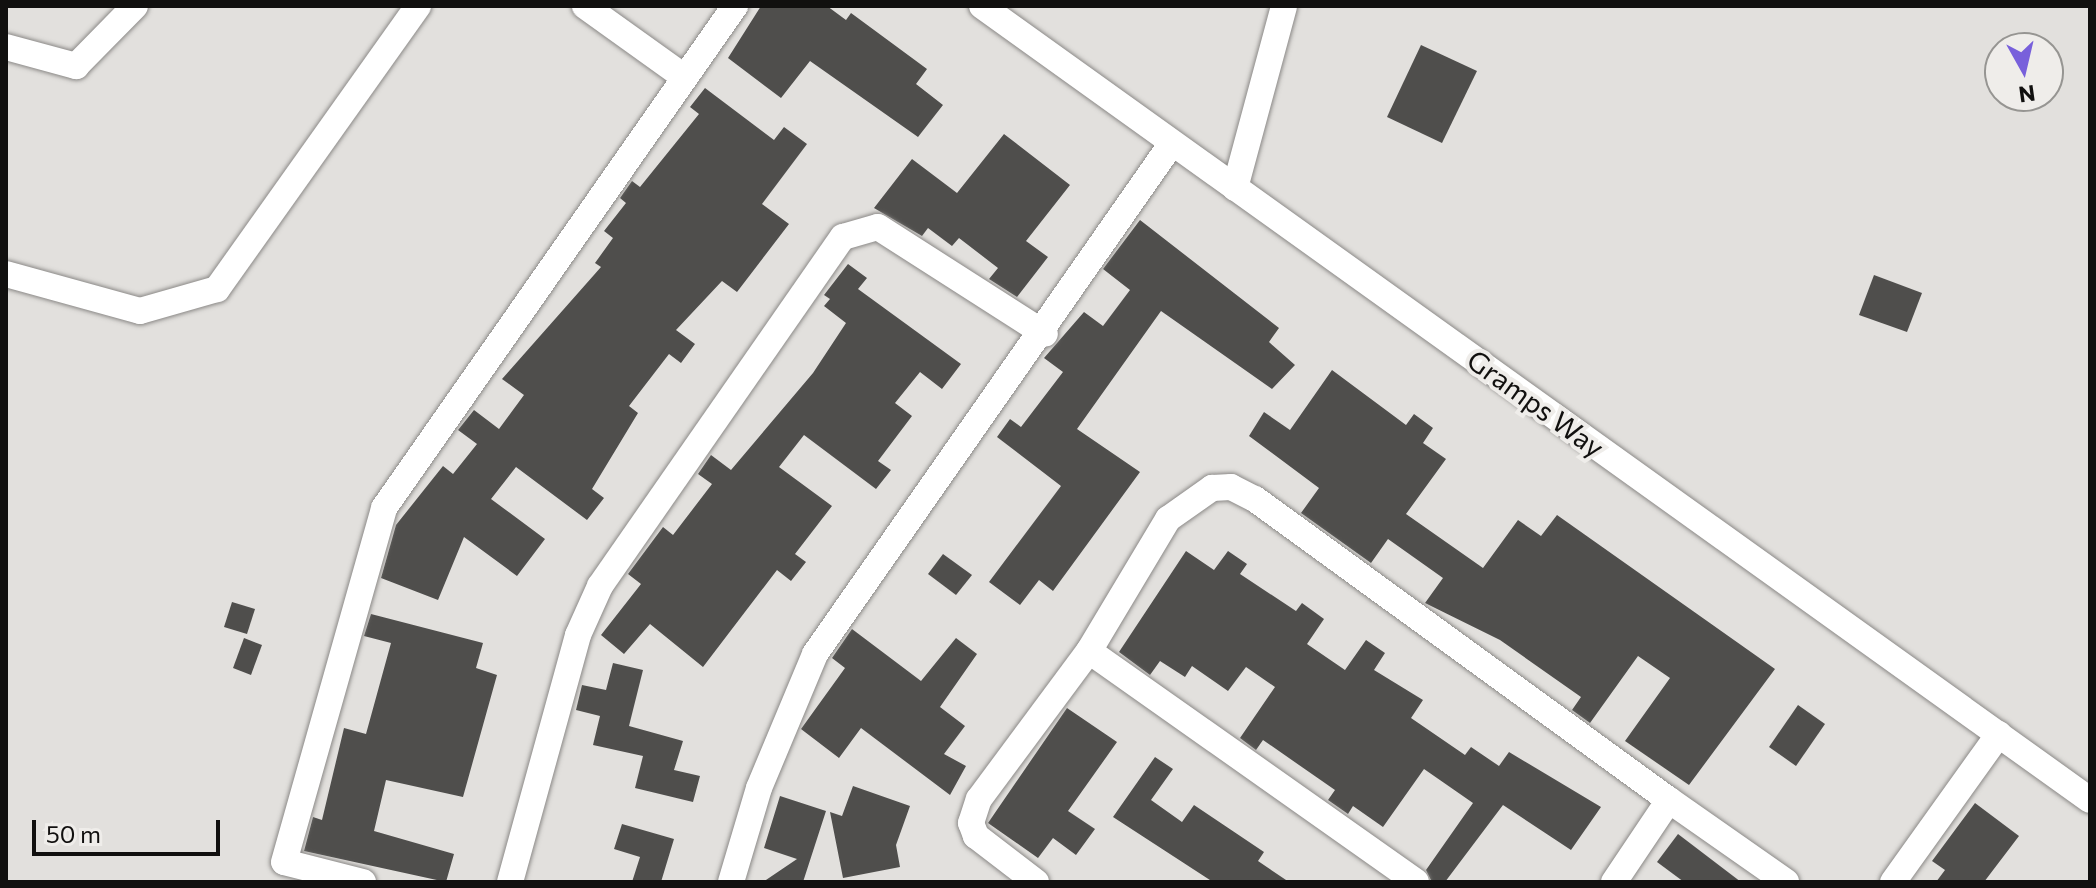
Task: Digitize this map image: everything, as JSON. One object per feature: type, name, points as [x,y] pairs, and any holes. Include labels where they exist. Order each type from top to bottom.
[{"type":"street","points":[[6,47],[76,66],[135,6]]},
{"type":"street","points":[[6,274],[140,311],[217,289],[418,6]]},
{"type":"street","points":[[585,6],[684,77]]},
{"type":"street","points":[[363,882],[281,872],[384,508],[735,6]]},
{"type":"street","name":"Gramps Way","points":[[982,6],[2090,800]]},
{"type":"street","points":[[1235,188],[1284,6]]},
{"type":"street","points":[[731,882],[801,677],[1045,334],[1172,143]]},
{"type":"street","points":[[510,882],[578,635],[600,586],[843,237],[878,227],[1045,334]]},
{"type":"street","points":[[1036,882],[987,848],[971,823],[979,799],[1089,651],[1168,519],[1197,494],[1231,487],[1786,882]]},
{"type":"street","points":[[1089,651],[1416,882]]},
{"type":"street","points":[[1893,882],[1999,734]]},
{"type":"street","points":[[1614,882],[1669,800]]},
{"type":"building","points":[[761,6],[827,6],[846,20],[851,13],[927,69],[916,84],[943,105],[918,137],[810,61],[781,98],[728,58]]},
{"type":"building","points":[[1421,45],[1477,71],[1442,143],[1387,117]]},
{"type":"building","points":[[705,88],[774,140],[784,127],[807,144],[762,204],[789,224],[737,292],[722,281],[676,330],[695,344],[681,363],[669,354],[629,406],[638,413],[592,489],[604,498],[587,520],[516,467],[491,499],[545,539],[517,576],[464,537],[438,600],[381,578],[396,525],[443,466],[453,474],[477,444],[458,430],[474,410],[499,429],[524,395],[502,379],[601,267],[595,263],[613,238],[604,231],[626,203],[620,198],[632,181],[640,187],[699,114],[690,107]]},
{"type":"building","points":[[1004,134],[1070,185],[1026,241],[1048,257],[1017,297],[989,279],[998,268],[959,238],[952,246],[928,228],[922,236],[874,208],[912,159],[957,193]]},
{"type":"building","points":[[1140,220],[1279,328],[1269,342],[1295,365],[1272,389],[1161,311],[1077,429],[1140,472],[1053,591],[1039,580],[1020,605],[989,582],[1061,486],[997,437],[1010,419],[1021,427],[1063,372],[1044,358],[1084,312],[1103,326],[1130,290],[1103,269]]},
{"type":"building","points":[[848,264],[867,278],[858,289],[961,364],[942,389],[920,372],[895,403],[912,416],[878,461],[891,470],[876,489],[804,435],[779,467],[832,506],[795,554],[806,562],[791,581],[777,570],[703,667],[650,624],[624,654],[601,635],[641,584],[628,574],[663,527],[673,535],[712,484],[698,474],[711,455],[731,470],[813,373],[846,323],[824,306],[830,299],[824,295]]},
{"type":"building","points":[[1874,275],[1922,293],[1907,332],[1859,315]]},
{"type":"building","points":[[1332,370],[1406,425],[1414,414],[1433,428],[1423,443],[1446,459],[1406,514],[1483,568],[1518,520],[1541,536],[1557,515],[1775,669],[1689,785],[1625,741],[1670,678],[1638,656],[1590,723],[1572,710],[1581,697],[1500,640],[1425,603],[1443,578],[1388,539],[1371,563],[1301,513],[1319,488],[1249,436],[1264,412],[1290,430]]},
{"type":"building","points":[[1186,551],[1214,570],[1228,551],[1247,564],[1240,574],[1296,611],[1302,603],[1324,619],[1307,644],[1345,670],[1366,640],[1385,653],[1374,670],[1423,700],[1411,718],[1465,755],[1471,747],[1499,766],[1509,752],[1601,807],[1571,850],[1503,805],[1445,882],[1432,882],[1426,870],[1473,803],[1424,769],[1383,827],[1353,806],[1348,814],[1328,800],[1335,790],[1263,740],[1256,750],[1240,738],[1275,687],[1246,667],[1228,691],[1192,666],[1185,677],[1160,661],[1150,675],[1119,652]]},
{"type":"building","points":[[943,554],[972,575],[956,595],[928,574]]},
{"type":"building","points":[[232,602],[255,609],[247,634],[224,627]]},
{"type":"building","points":[[371,614],[483,643],[476,668],[497,675],[463,797],[386,780],[374,831],[454,854],[446,882],[304,851],[313,817],[322,820],[344,728],[366,734],[391,643],[364,636]]},
{"type":"building","points":[[852,629],[921,681],[956,638],[977,654],[940,707],[965,726],[944,754],[966,766],[950,795],[861,728],[839,758],[801,729],[845,668],[832,658]]},
{"type":"building","points":[[244,638],[262,645],[251,675],[233,668]]},
{"type":"building","points":[[613,663],[643,670],[629,726],[683,741],[674,770],[700,776],[693,802],[635,788],[643,756],[593,745],[600,716],[576,710],[582,685],[606,690]]},
{"type":"building","points":[[1798,705],[1825,724],[1796,766],[1769,747]]},
{"type":"building","points":[[1067,708],[1117,742],[1068,811],[1095,829],[1076,855],[1053,838],[1038,858],[988,823]]},
{"type":"building","points":[[1155,757],[1173,769],[1151,800],[1182,822],[1194,805],[1264,852],[1258,861],[1289,882],[1213,882],[1113,817]]},
{"type":"building","points":[[853,786],[910,806],[896,845],[900,867],[843,878],[830,812],[842,816]]},
{"type":"building","points":[[780,796],[826,811],[803,882],[763,882],[797,859],[764,848]]},
{"type":"building","points":[[1975,803],[2019,836],[1984,882],[1936,882],[1945,870],[1932,861]]},
{"type":"building","points":[[622,824],[674,839],[661,882],[632,882],[640,857],[614,849]]},
{"type":"building","points":[[1678,834],[1741,882],[1684,882],[1657,862]]}]
